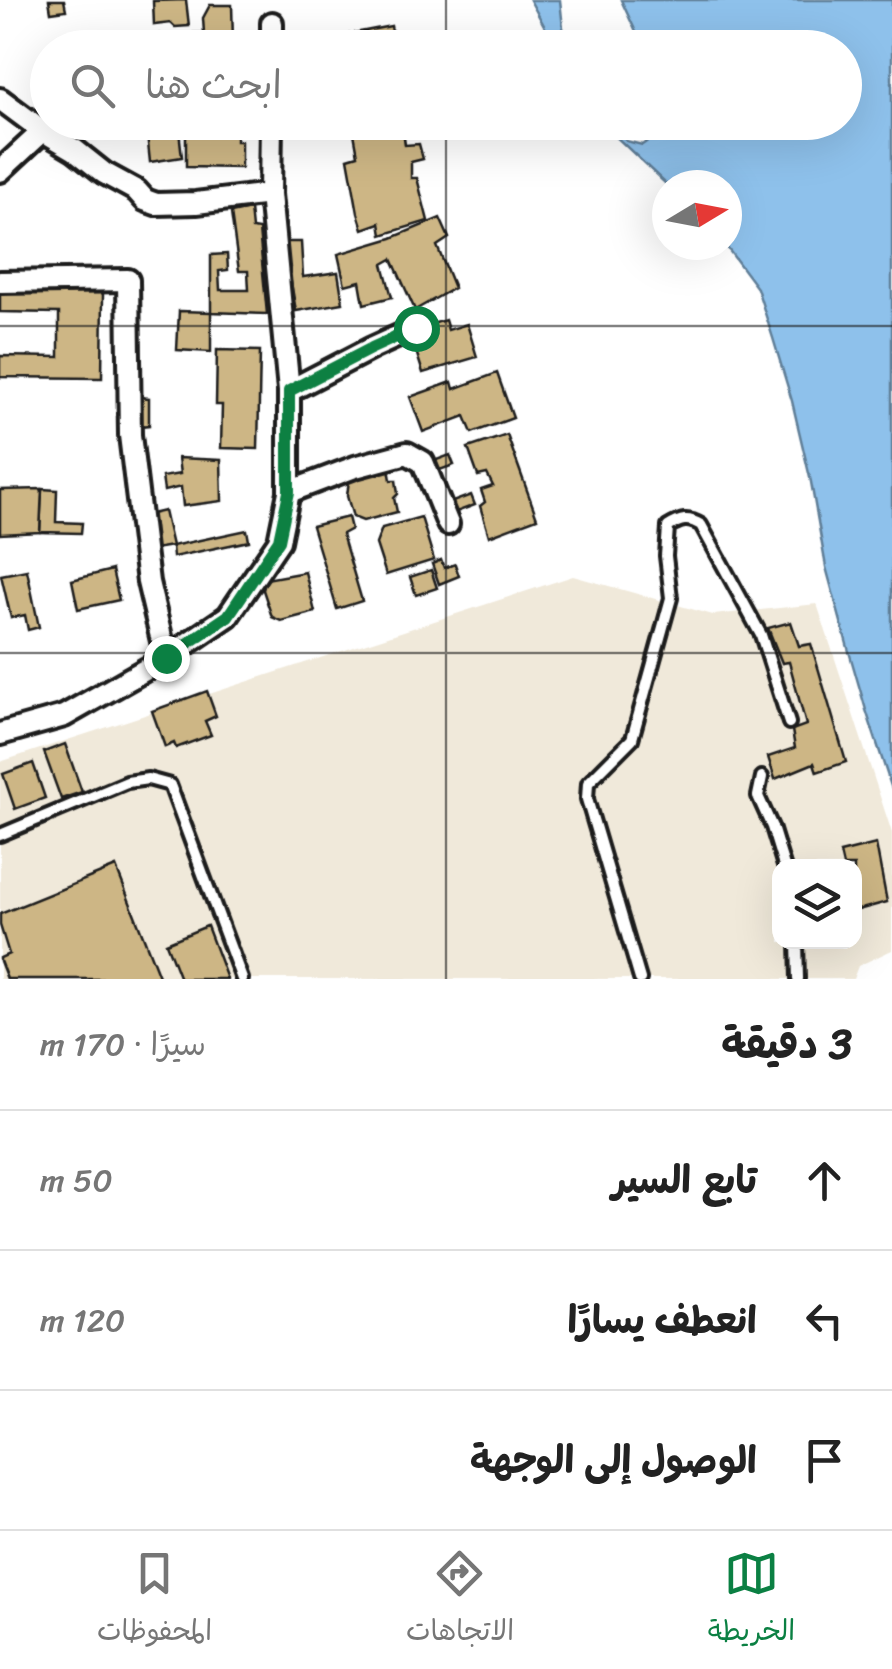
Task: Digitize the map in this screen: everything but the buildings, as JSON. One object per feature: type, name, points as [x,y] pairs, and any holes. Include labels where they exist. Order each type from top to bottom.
[{"type":"street","points":[[272,23],[272,30]]},
{"type":"street","points":[[0,98],[30,121]]},
{"type":"street","points":[[0,171],[33,140]]},
{"type":"street","points":[[58,140],[104,174],[156,204],[270,194]]},
{"type":"street","points":[[0,734],[64,716],[166,658],[228,616],[279,540],[289,492],[289,391],[270,194],[271,140]]},
{"type":"street","points":[[0,282],[128,280],[130,435],[148,582],[166,658]]},
{"type":"street","points":[[289,391],[416,328]]},
{"type":"street","points":[[289,492],[355,466],[408,453],[424,462],[448,524]]},
{"type":"lane","points":[[640,979],[588,799],[588,783],[632,739],[672,598],[666,556],[668,527],[678,521],[690,519],[702,524],[760,635],[790,723]]},
{"type":"lane","points":[[762,777],[758,796],[782,859]]},
{"type":"lane","points":[[0,834],[128,782],[148,779],[170,785],[242,979]]},
{"type":"lane","points":[[798,949],[798,979]]},
{"type":"shaded area","points":[[573,576],[713,615],[817,604],[892,833],[892,950],[858,966],[853,979],[0,979],[0,762]]},
{"type":"water","points":[[530,0],[560,0],[564,30],[547,30]]},
{"type":"water","points":[[621,0],[892,0],[892,789],[826,567],[792,401],[757,288],[736,260],[742,260],[742,170],[652,171],[619,140],[642,145],[649,140],[862,140],[862,30],[635,30]]},
{"type":"route","points":[[166,658],[228,616],[279,540],[289,492],[289,391],[416,328]]}]
